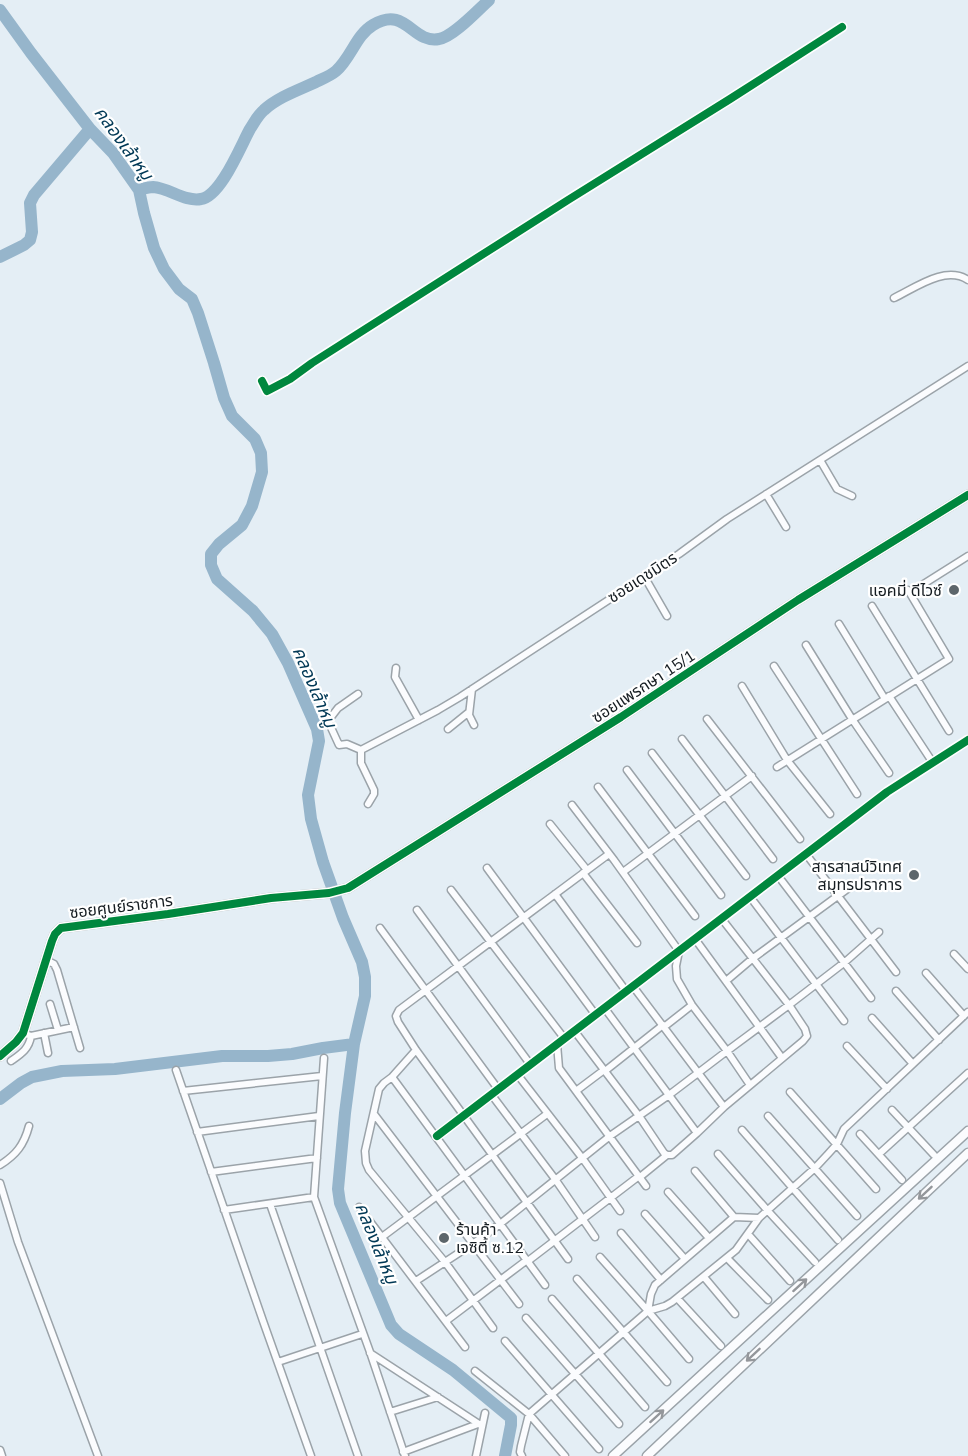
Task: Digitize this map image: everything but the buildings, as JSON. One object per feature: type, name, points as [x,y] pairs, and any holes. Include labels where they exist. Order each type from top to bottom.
[{"type":"street","points":[[262,381],[267,391],[290,379],[842,27]]},
{"type":"street","points":[[894,298],[932,279],[952,274],[968,280]]},
{"type":"street","name":"ซอยเดชมิตร","points":[[361,750],[438,710],[472,689],[679,554],[727,519],[968,366]]},
{"type":"street","points":[[820,460],[837,489],[852,496]]},
{"type":"street","points":[[766,494],[786,527]]},
{"type":"street","name":"ซอยแพรกษา 15/1","points":[[329,893],[348,888],[621,717],[798,600],[968,495]]},
{"type":"street","points":[[922,585],[968,556]]},
{"type":"street","points":[[644,576],[667,616]]},
{"type":"street","points":[[777,766],[949,659],[908,590]]},
{"type":"street","points":[[872,606],[949,731]]},
{"type":"street","points":[[839,624],[933,763]]},
{"type":"street","points":[[806,645],[889,773]]},
{"type":"street","points":[[774,666],[857,794]]},
{"type":"street","points":[[396,668],[395,677],[419,720]]},
{"type":"street","points":[[742,686],[787,760],[830,814]]},
{"type":"street","points":[[472,689],[469,712],[474,725]]},
{"type":"street","points":[[358,694],[338,708],[328,721],[339,745],[347,744],[361,750],[361,763],[374,790],[368,804]]},
{"type":"street","points":[[448,729],[469,712]]},
{"type":"street","points":[[707,719],[800,839]]},
{"type":"street","points":[[682,739],[773,859]]},
{"type":"street","points":[[437,1136],[887,792],[968,740]]},
{"type":"street","points":[[652,753],[746,876]]},
{"type":"street","points":[[627,771],[721,894]]},
{"type":"street","points":[[622,872],[752,776]]},
{"type":"street","points":[[598,787],[695,916]]},
{"type":"street","points":[[572,805],[679,951],[676,980],[750,1085]]},
{"type":"street","points":[[550,824],[637,943]]},
{"type":"street","points":[[568,1259],[416,1050],[396,1016],[399,1010],[609,854]]},
{"type":"street","points":[[809,858],[896,972]]},
{"type":"street","points":[[487,868],[595,1014]]},
{"type":"street","points":[[782,881],[871,998]]},
{"type":"street","points":[[726,981],[781,937],[854,884]]},
{"type":"street","points":[[451,890],[564,1038]]},
{"type":"street","name":"ซอยศูนย์ราชการ","points":[[0,1056],[27,1035],[46,960],[55,934],[61,928],[271,898],[329,893]]},
{"type":"street","points":[[555,894],[626,991]]},
{"type":"street","points":[[754,902],[844,1021]]},
{"type":"street","points":[[417,910],[530,1065]]},
{"type":"street","points":[[446,1321],[667,1155],[672,1155],[807,1036],[789,1005],[725,923]]},
{"type":"street","points":[[380,928],[498,1089]]},
{"type":"street","points":[[416,1281],[500,1224],[610,1136],[669,1095],[845,962],[879,932]]},
{"type":"street","points":[[698,943],[782,1058]]},
{"type":"street","points":[[954,954],[968,969]]},
{"type":"street","points":[[46,960],[54,964],[57,970],[80,1048]]},
{"type":"street","points":[[522,1456],[520,1446],[529,1414],[648,1311],[665,1306],[677,1298],[736,1250],[759,1218],[815,1168],[837,1144],[844,1129],[966,1014],[926,973]]},
{"type":"street","points":[[635,989],[724,1107]]},
{"type":"street","points":[[896,991],[939,1040]]},
{"type":"street","points":[[50,1004],[58,1030]]},
{"type":"street","points":[[576,1091],[692,1005]]},
{"type":"street","points":[[606,1010],[697,1133]]},
{"type":"street","points":[[872,1018],[913,1064]]},
{"type":"street","points":[[11,1061],[30,1044],[27,1035],[74,1027]]},
{"type":"street","points":[[44,1033],[48,1053]]},
{"type":"street","points":[[576,1034],[667,1155]]},
{"type":"street","points":[[557,1044],[559,1068],[646,1186]]},
{"type":"street","points":[[847,1046],[887,1089]]},
{"type":"street","points":[[416,1050],[380,1089],[365,1151],[366,1163],[369,1170],[444,1262],[493,1328]]},
{"type":"street","points":[[324,1058],[314,1197],[404,1454],[480,1425]]},
{"type":"street","points":[[176,1070],[311,1456]]},
{"type":"street","points":[[879,1154],[968,1073]]},
{"type":"street","points":[[517,1074],[620,1211]]},
{"type":"street","points":[[183,1091],[322,1076]]},
{"type":"street","points":[[392,1077],[545,1285]]},
{"type":"street","points":[[790,1092],[876,1189]]},
{"type":"street","points":[[491,1094],[595,1237]]},
{"type":"street","points":[[892,1110],[934,1155]]},
{"type":"street","points":[[374,1114],[519,1304]]},
{"type":"street","points":[[382,1237],[547,1114]]},
{"type":"street","points":[[197,1132],[319,1116]]},
{"type":"street","points":[[768,1116],[857,1216]]},
{"type":"street","points":[[0,1165],[9,1160],[26,1140],[29,1126]]},
{"type":"street","points":[[742,1130],[838,1240]]},
{"type":"street","points":[[614,1456],[968,1131]]},
{"type":"street","points":[[860,1134],[902,1180]]},
{"type":"street","points":[[647,1456],[968,1153]]},
{"type":"street","points":[[718,1154],[815,1262]]},
{"type":"street","points":[[211,1172],[317,1158]]},
{"type":"street","points":[[694,1171],[734,1217]]},
{"type":"street","points":[[0,1183],[18,1242],[98,1456]]},
{"type":"street","points":[[668,1192],[709,1238]]},
{"type":"street","points":[[224,1210],[314,1197]]},
{"type":"street","points":[[270,1203],[358,1456]]},
{"type":"street","points":[[359,1207],[465,1347]]},
{"type":"street","points":[[645,1214],[685,1259]]},
{"type":"street","points":[[648,1311],[652,1289],[734,1217],[759,1218]]},
{"type":"street","points":[[621,1233],[661,1280]]},
{"type":"street","points":[[748,1234],[790,1281]]},
{"type":"street","points":[[600,1257],[689,1359]]},
{"type":"street","points":[[727,1258],[768,1300]]},
{"type":"street","points":[[704,1277],[735,1314]]},
{"type":"street","points":[[578,1279],[667,1382]]},
{"type":"street","points":[[677,1298],[721,1347]]},
{"type":"street","points":[[552,1299],[645,1407]]},
{"type":"street","points":[[526,1318],[619,1424]]},
{"type":"street","points":[[278,1362],[363,1334]]},
{"type":"street","points":[[505,1341],[599,1449]]},
{"type":"street","points":[[370,1352],[480,1425]]},
{"type":"street","points":[[475,1371],[529,1414],[565,1456]]},
{"type":"street","points":[[390,1412],[438,1397]]},
{"type":"street","points":[[476,1456],[480,1425],[485,1413]]},
{"type":"street","points":[[0,1450],[2,1456]]},
{"type":"waterway","points":[[139,190],[159,188],[195,199],[208,196],[223,180],[250,129],[262,112],[282,98],[336,71],[367,29],[384,20],[393,19],[422,36],[439,39],[458,28],[489,0]]},
{"type":"waterway","name":"คลองเล้าหมู","points":[[0,10],[90,129],[113,153],[139,190],[154,248],[164,269],[179,289],[192,299],[232,416],[255,439],[261,453],[262,472],[252,506],[242,525],[219,544],[211,554],[211,565],[217,579],[253,611],[272,634],[288,663],[317,729],[319,741],[308,795],[311,819],[323,862],[362,962],[365,977],[365,996],[354,1044],[345,1113],[338,1189],[340,1203],[391,1325],[399,1334],[453,1370],[511,1418],[505,1456]]},
{"type":"waterway","points":[[0,257],[30,240],[32,232],[30,203],[34,195],[90,129]]},
{"type":"waterway","points":[[0,1099],[32,1077],[62,1071],[115,1069],[222,1056],[292,1054],[354,1044]]},
{"type":"cycle path","points":[[262,381],[267,391],[290,379],[842,27]]},
{"type":"cycle path","points":[[0,1056],[23,1033],[52,941],[61,928],[271,898],[329,893],[348,888],[621,717],[798,600],[968,495]]},
{"type":"cycle path","points":[[437,1136],[887,792],[968,740]]},
{"type":"place","name":"แอคมี่ ดีไวซ์","points":[[954,590]]},
{"type":"place","name":"สารสาสน์วิเทศ สมุทรปราการ","points":[[914,875]]},
{"type":"place","name":"ร้านค้า เจซิตี้ ซ.12","points":[[444,1238]]}]
